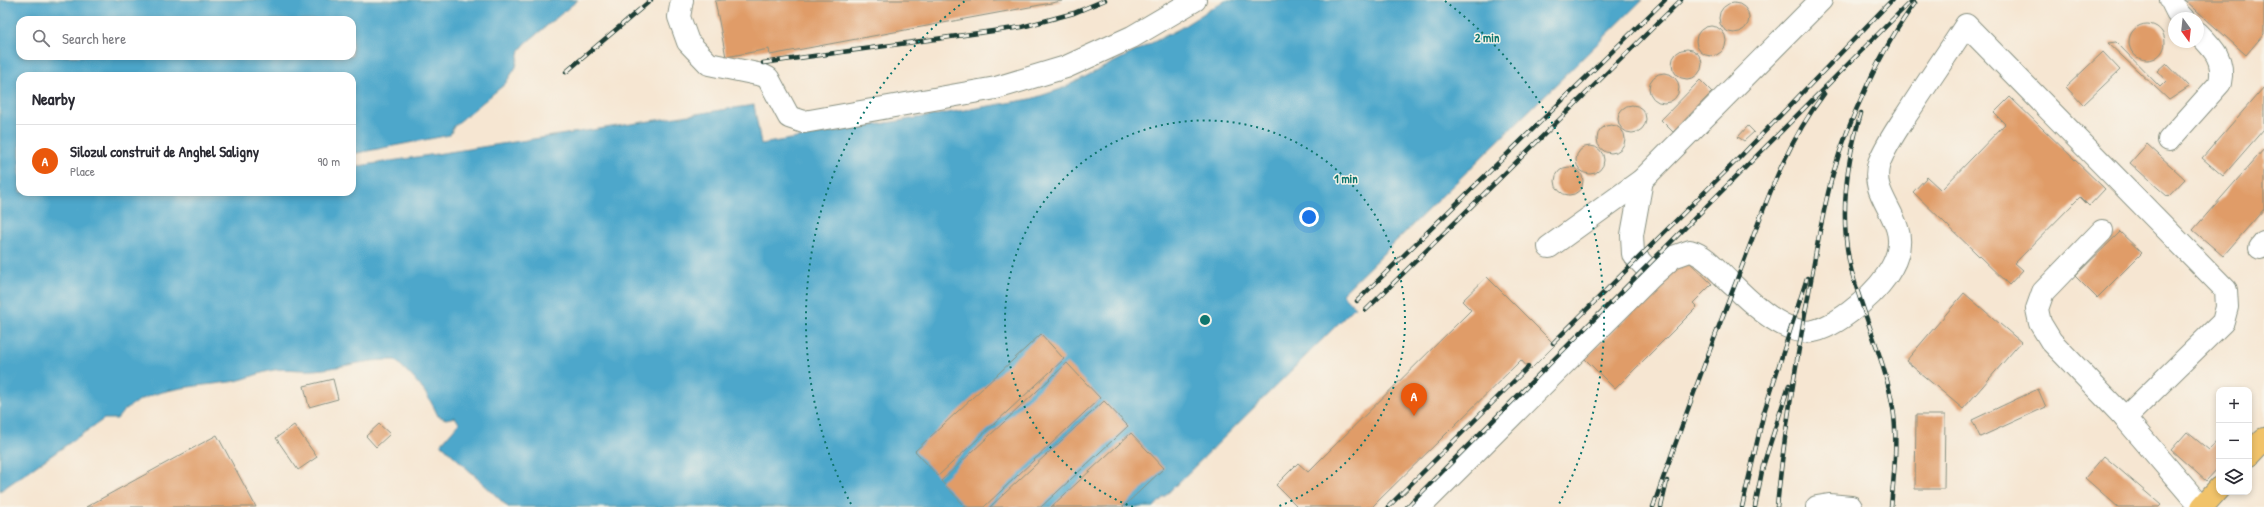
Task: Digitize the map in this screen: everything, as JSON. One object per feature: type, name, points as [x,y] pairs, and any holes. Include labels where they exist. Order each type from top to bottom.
[{"type":"main road","points":[[2252,452],[2264,439]]},
{"type":"main road","points":[[2202,507],[2216,491]]},
{"type":"lane","points":[[682,0],[679,17],[688,42],[709,64],[762,75],[768,78],[789,118],[804,122],[996,88],[1066,67],[1132,37],[1195,0]]},
{"type":"lane","points":[[1548,247],[1642,180],[1821,0]]},
{"type":"lane","points":[[2171,0],[2177,12]]},
{"type":"lane","points":[[1420,507],[1653,275],[1679,253],[1690,251],[1697,252],[1734,287],[1776,320],[1802,332],[1811,331],[1831,324],[1856,308],[1892,268],[1899,249],[1897,228],[1884,204],[1877,182],[1880,162],[1902,123],[1966,25],[2226,290],[2227,307],[2223,322],[2126,418]]},
{"type":"lane","points":[[2169,140],[2220,83],[2223,72],[2220,60],[2215,50],[2204,39]]},
{"type":"lane","points":[[1642,180],[1632,235],[1633,254],[1653,275]]},
{"type":"lane","points":[[2102,231],[2043,292],[2037,309],[2040,323],[2051,341],[2126,418],[2202,507]]},
{"type":"lane","points":[[1817,507],[1829,505],[1851,507]]},
{"type":"water","points":[[0,0],[578,0],[526,43],[520,50],[516,67],[505,84],[454,126],[450,135],[356,153],[356,72],[16,72],[16,196],[356,196],[356,166],[754,105],[761,144],[1031,99],[1061,89],[1179,29],[1225,0],[1642,0],[1342,294],[1355,307],[1154,507],[508,507],[441,444],[459,423],[455,417],[446,419],[438,416],[434,407],[420,386],[395,360],[364,362],[314,370],[274,370],[236,381],[172,390],[140,400],[127,408],[117,419],[104,419],[0,491]]},
{"type":"building","points":[[2185,0],[2264,0],[2264,34],[2246,55],[2204,17],[2204,12],[2198,12]]},
{"type":"building","points":[[715,1],[1062,1],[770,55],[769,49],[726,57]]},
{"type":"building","points":[[1734,3],[1745,7],[1749,18],[1745,29],[1734,33],[1723,29],[1719,18],[1723,7]]},
{"type":"building","points":[[2147,24],[2157,27],[2162,32],[2165,42],[2162,52],[2157,57],[2147,60],[2137,57],[2132,52],[2129,42],[2132,32],[2137,27]]},
{"type":"building","points":[[1711,26],[1722,30],[1726,41],[1722,52],[1711,56],[1700,52],[1696,41],[1700,30]]},
{"type":"building","points":[[2116,42],[2160,87],[2166,81],[2157,71],[2166,63],[2189,87],[2169,100],[2108,43]]},
{"type":"building","points":[[1687,49],[1698,53],[1702,64],[1698,75],[1687,79],[1676,75],[1672,64],[1676,53]]},
{"type":"building","points":[[2103,52],[2120,70],[2083,105],[2066,87]]},
{"type":"building","points":[[1664,73],[1675,77],[1679,88],[1675,99],[1664,103],[1653,99],[1649,88],[1653,77]]},
{"type":"building","points":[[1700,80],[1712,92],[1673,132],[1661,120]]},
{"type":"building","points":[[2264,87],[2264,129],[2223,176],[2202,158]]},
{"type":"building","points":[[2010,97],[2105,189],[2089,206],[2080,197],[2015,263],[2023,270],[2009,285],[1913,192],[1927,177],[1941,190],[2005,124],[1994,113]]},
{"type":"building","points":[[1632,105],[1642,109],[1646,119],[1642,129],[1632,133],[1622,129],[1618,119],[1622,109]]},
{"type":"building","points":[[1611,125],[1621,129],[1625,139],[1621,149],[1611,153],[1601,149],[1597,139],[1601,129]]},
{"type":"building","points":[[1748,126],[1754,132],[1744,141],[1738,137]]},
{"type":"building","points":[[2147,144],[2185,179],[2168,197],[2130,163]]},
{"type":"building","points":[[1590,146],[1600,150],[1604,160],[1600,170],[1590,174],[1580,170],[1576,160],[1580,150]]},
{"type":"building","points":[[2264,149],[2264,209],[2223,256],[2193,230]]},
{"type":"building","points":[[1569,167],[1579,171],[1583,181],[1579,191],[1569,195],[1559,191],[1555,181],[1559,171]]},
{"type":"building","points":[[2120,232],[2142,253],[2097,298],[2075,276]]},
{"type":"building","points":[[1685,258],[1712,284],[1693,303],[1697,307],[1615,389],[1585,359]]},
{"type":"building","points":[[1487,277],[1555,345],[1530,370],[1521,360],[1372,507],[1298,507],[1276,485],[1298,463],[1308,472],[1471,310],[1462,301]]},
{"type":"building","points":[[1964,293],[2021,342],[1963,409],[1906,361]]},
{"type":"building","points":[[1041,334],[1064,359],[938,476],[915,451]]},
{"type":"building","points":[[1067,363],[1100,398],[984,507],[966,507],[941,481]]},
{"type":"building","points":[[333,379],[338,399],[309,407],[304,386]]},
{"type":"building","points":[[2038,389],[2046,407],[1980,437],[1972,420]]},
{"type":"building","points":[[1104,401],[1128,426],[1041,507],[990,507]]},
{"type":"building","points":[[1916,415],[1945,415],[1944,489],[1915,489]]},
{"type":"building","points":[[379,424],[390,434],[376,447],[366,436]]},
{"type":"building","points":[[294,425],[317,457],[298,470],[276,438]]},
{"type":"building","points":[[2187,432],[2209,450],[2216,442],[2216,470],[2206,481],[2171,450]]},
{"type":"building","points":[[1131,433],[1164,468],[1123,507],[1051,507]]},
{"type":"building","points":[[217,435],[256,507],[86,507]]},
{"type":"building","points":[[2104,456],[2161,505],[2159,507],[2118,507],[2085,478]]},
{"type":"railway","points":[[566,72],[651,0]]},
{"type":"railway","points":[[763,63],[1022,27],[1074,13],[1105,0]]},
{"type":"railway","points":[[1357,301],[1665,0]]},
{"type":"railway","points":[[1366,310],[1681,0]]},
{"type":"railway","points":[[1553,343],[1740,157],[1892,0]]},
{"type":"railway","points":[[1407,507],[1912,0]]},
{"type":"railway","points":[[1777,507],[1793,385],[1828,191],[1839,153],[1867,85],[1890,41],[1915,3]]},
{"type":"railway","points":[[1653,507],[1696,388],[1776,178],[1797,135],[1824,94]]},
{"type":"railway","points":[[1861,113],[1851,151],[1848,171],[1845,231],[1851,269],[1885,372],[1893,408],[1895,445],[1891,507]]},
{"type":"railway","points":[[1742,507],[1764,412],[1807,278]]},
{"type":"railway","points":[[1388,507],[1528,367]]},
{"type":"railway","points":[[1755,507],[1763,466],[1789,385]]},
{"type":"railway","points":[[1661,507],[1667,481]]},
{"type":"place","name":"Silozul construit de Anghel Saligny","points":[[1414,416]]}]
